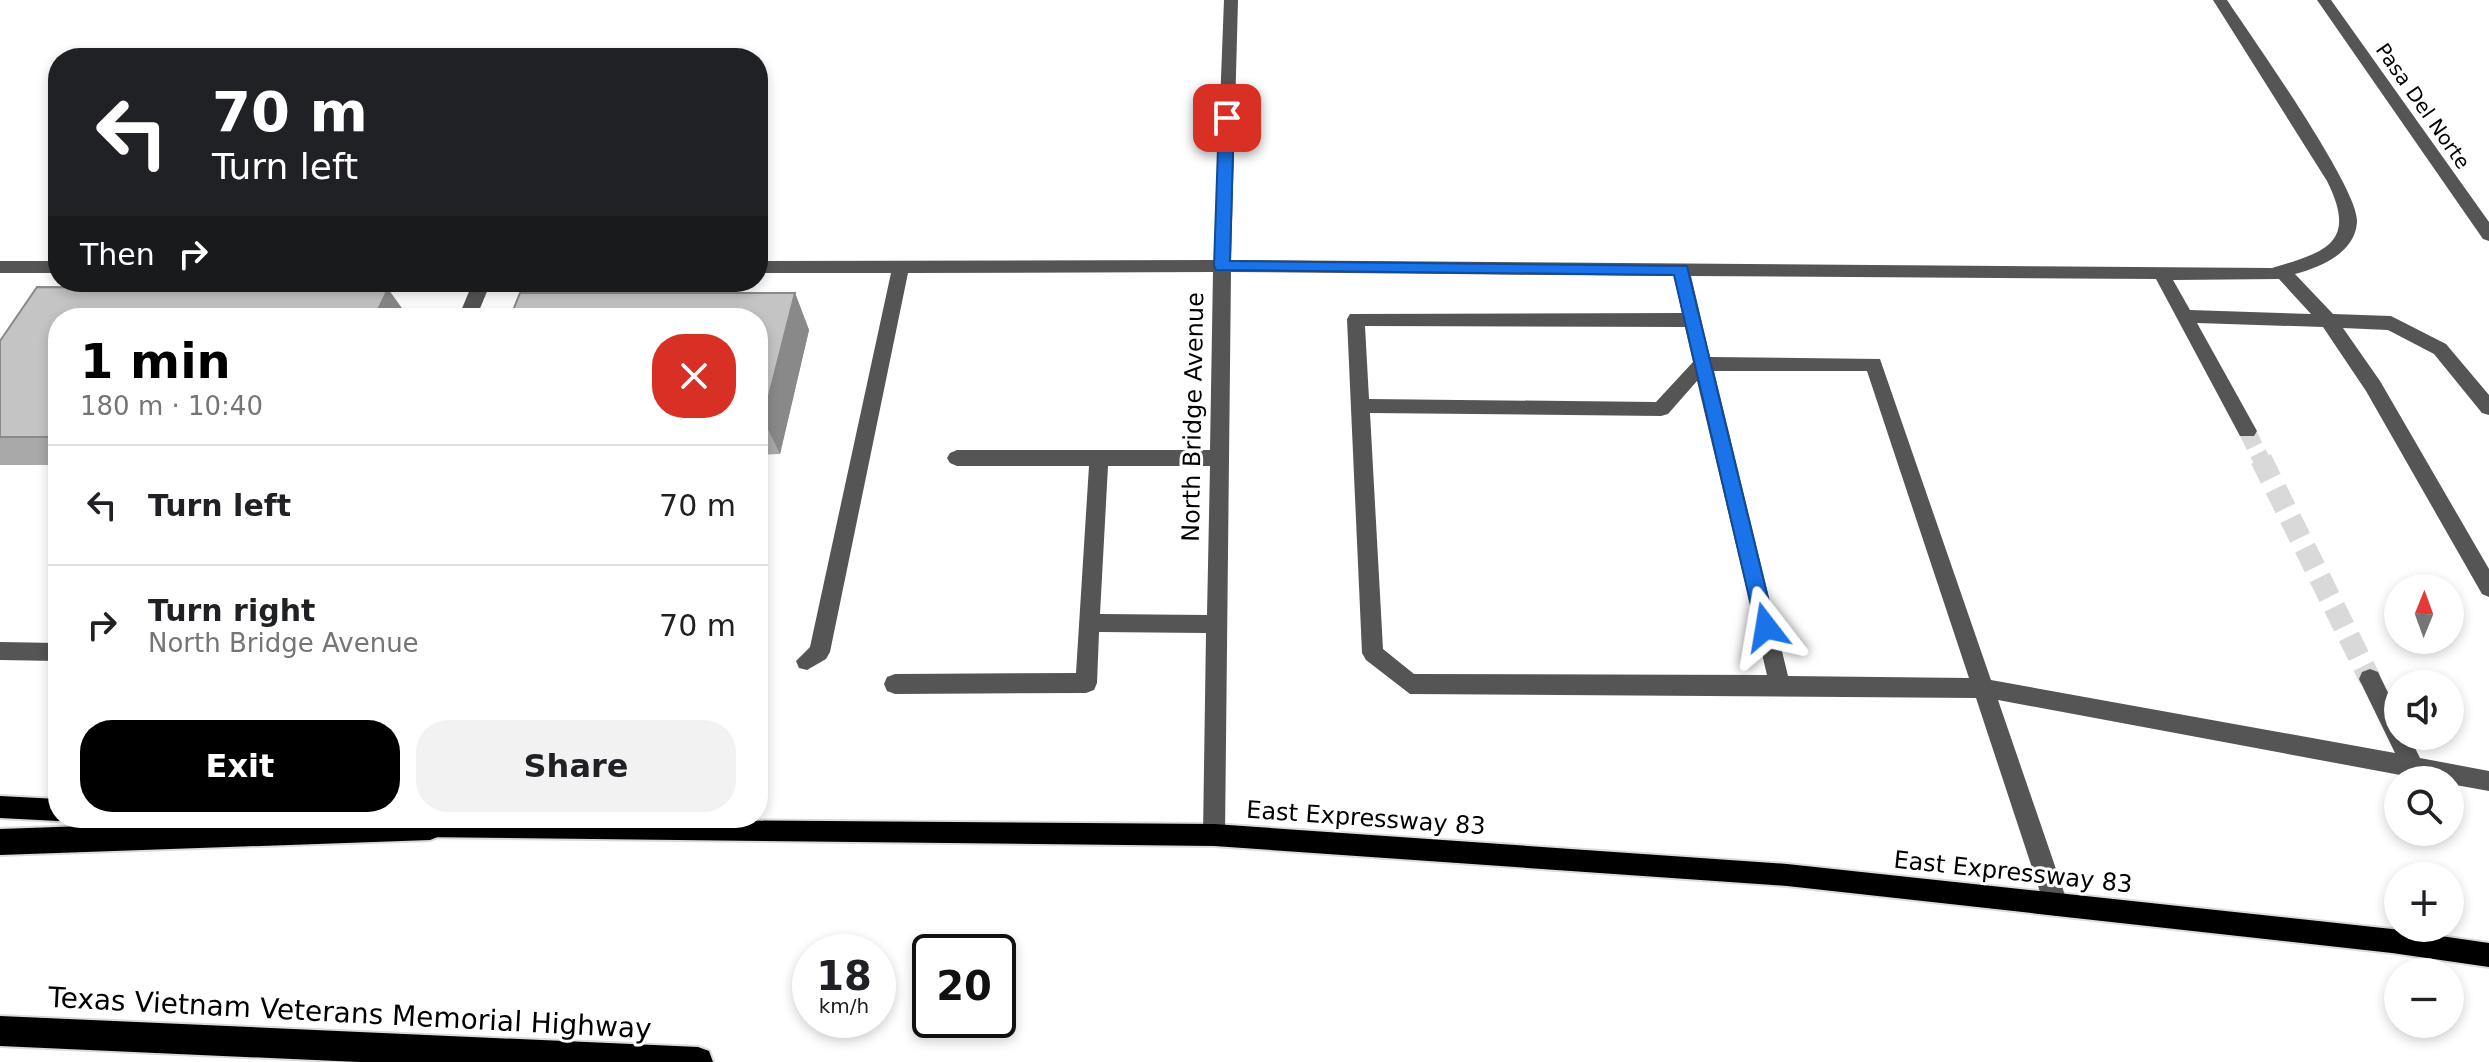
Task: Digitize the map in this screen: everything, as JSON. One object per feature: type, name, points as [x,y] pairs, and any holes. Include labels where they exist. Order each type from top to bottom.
[{"type":"highway","points":[[0,842],[401,828]]},
{"type":"highway","name":"Texas Vietnam Veterans Memorial Highway","points":[[0,1031],[698,1062]]},
{"type":"main road","points":[[0,807],[48,809]]},
{"type":"main road","name":"East Expressway 83","points":[[528,828],[1214,835],[1787,875],[2392,941],[2489,955]]},
{"type":"street","name":"North Bridge Avenue","points":[[1214,835],[1222,266],[1231,0]]},
{"type":"street","points":[[768,267],[1222,266],[2161,273],[2282,271],[2311,264],[2333,251],[2346,233],[2349,210],[2335,180],[2220,0]]},
{"type":"street","name":"Pasa Del Norte","points":[[2324,0],[2489,235]]},
{"type":"street","points":[[807,661],[819,652],[901,266]]},
{"type":"street","points":[[0,267],[48,267]]},
{"type":"street","points":[[1681,270],[1780,685]]},
{"type":"street","points":[[2282,271],[2327,319],[2373,386],[2489,588]]},
{"type":"street","points":[[2161,273],[2247,431]]},
{"type":"street","points":[[2184,316],[2391,323],[2440,349],[2489,408]]},
{"type":"street","points":[[1692,320],[1356,319],[1373,653],[1410,684],[1983,688],[2489,781]]},
{"type":"street","points":[[1360,406],[1661,409],[1702,364],[1874,364],[2056,904]]},
{"type":"street","points":[[957,458],[1219,458]]},
{"type":"street","points":[[895,684],[1086,683],[1099,458]]},
{"type":"street","points":[[1091,623],[1217,624]]},
{"type":"street","points":[[0,651],[48,652]]},
{"type":"street","points":[[2370,679],[2412,765]]},
{"type":"building","points":[[37,287],[48,287],[48,292],[387,292],[379,308],[48,308],[48,437],[0,437],[0,341]]},
{"type":"building","points":[[520,293],[795,293],[768,399],[768,308],[514,308]]},
{"type":"tunnel","points":[[2247,431],[2261,459]]},
{"type":"tunnel","points":[[2261,459],[2370,679]]},
{"type":"route","points":[[1227,118],[1222,266],[1681,270],[1766,627]]}]
